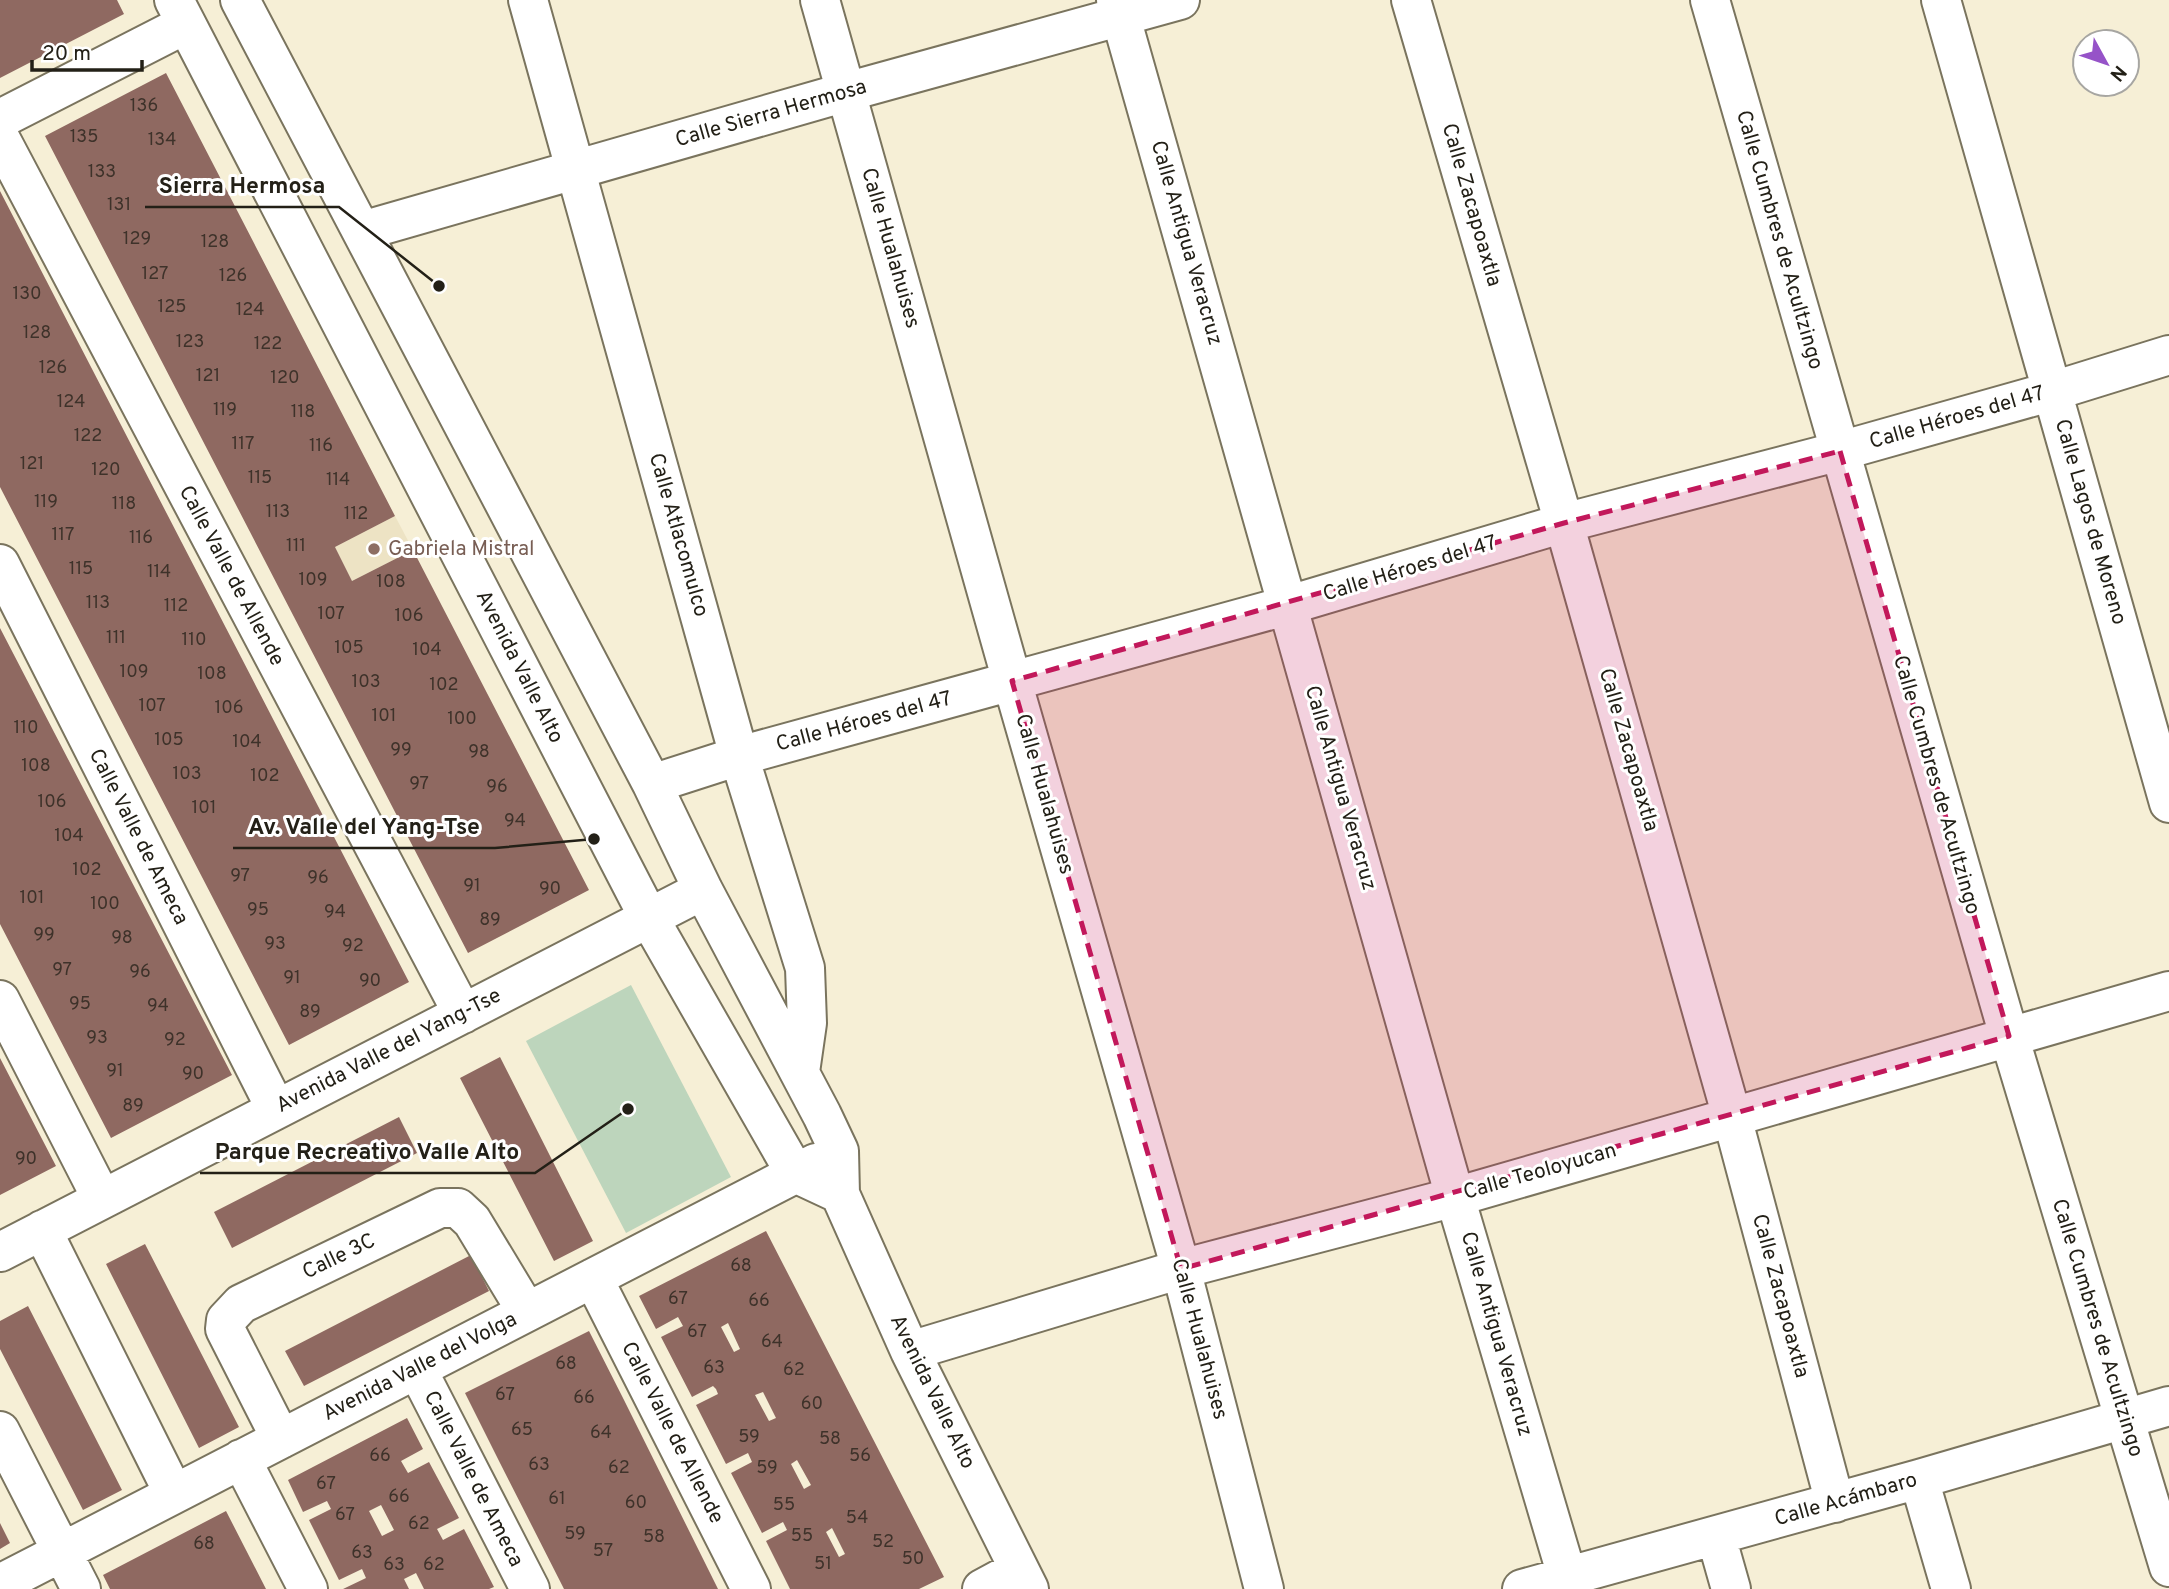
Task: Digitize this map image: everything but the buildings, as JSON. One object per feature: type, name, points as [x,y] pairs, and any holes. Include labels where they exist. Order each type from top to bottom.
[{"type":"street","name":"Avenida Valle Alto","points":[[240,0],[652,783],[703,890],[800,1072],[839,1151],[840,1194],[910,1351],[1024,1579]]},
{"type":"street","name":"Calle Atlacomulco","points":[[528,0],[739,756],[805,968],[807,1023],[800,1072]]},
{"type":"street","name":"Calle Hualahuises","points":[[820,0],[1181,1269],[1264,1589]]},
{"type":"street","name":"Calle Sierra Hermosa","points":[[362,231],[846,92],[1119,8],[1180,0]]},
{"type":"street","name":"Calle Zacapoaxtla","points":[[1411,0],[1564,523],[1732,1117],[1835,1503]]},
{"type":"street","name":"Calle Cumbres de Acultzingo","points":[[1710,0],[2009,1036],[2169,1567]]},
{"type":"street","name":"Calle Lagos de Moreno","points":[[1941,0],[2169,803]]},
{"type":"street","name":"Calle Antigua Veracruz","points":[[1119,8],[1455,1197],[1567,1576]]},
{"type":"street","name":"Avenida Valle Alto","points":[[180,12],[649,918],[795,1174]]},
{"type":"street","points":[[0,119],[180,12]]},
{"type":"street","name":"Calle Valle de Allende","points":[[0,138],[463,1014]]},
{"type":"street","name":"Calle Héroes del 47","points":[[652,783],[739,756],[1289,604],[1564,523],[1840,451],[2053,391],[2169,355]]},
{"type":"street","name":"Calle Valle de Ameca","points":[[0,564],[276,1109]]},
{"type":"street","name":"Avenida Valle del Yang-Tse","points":[[0,1252],[703,890]]},
{"type":"street","name":"Calle Teoloyucan","points":[[910,1351],[1181,1269],[1455,1197],[2169,991]]},
{"type":"street","points":[[0,1000],[102,1199]]},
{"type":"street","name":"Avenida Valle del Volga","points":[[0,1584],[839,1151]]},
{"type":"street","points":[[795,1174],[840,1194]]},
{"type":"street","name":"Calle 3C","points":[[281,1439],[225,1329],[226,1320],[240,1304],[440,1208],[458,1208],[472,1221],[527,1312]]},
{"type":"street","points":[[42,1230],[174,1494]]},
{"type":"street","name":"Calle Valle de Allende","points":[[593,1278],[751,1589]]},
{"type":"street","name":"Calle Valle de Ameca","points":[[417,1369],[530,1589]]},
{"type":"street","name":"Calle Acámbaro","points":[[1521,1589],[1835,1503],[2169,1406]]},
{"type":"street","points":[[0,1431],[81,1589]]},
{"type":"street","points":[[241,1459],[308,1589]]},
{"type":"street","points":[[1919,1479],[1951,1589]]},
{"type":"street","points":[[1716,1536],[1731,1589]]},
{"type":"street","points":[[982,1589],[1024,1579]]},
{"type":"highlighted area","points":[[1840,451],[2009,1036],[1181,1269],[1012,681],[1564,523]]},
{"type":"shaded area","name":"Gabriela Mistral","points":[[395,516],[413,550],[352,581],[335,547]]},
{"type":"green space","points":[[631,985],[731,1177],[626,1233],[526,1041]]},
{"type":"place","name":"Sierra Hermosa","points":[[439,286]]},
{"type":"place","name":"Gabriela Mistral","points":[[374,549]]},
{"type":"place","name":"Av. Valle del Yang-Tse","points":[[594,839]]},
{"type":"place","name":"Parque Recreativo Valle Alto","points":[[628,1109]]}]
